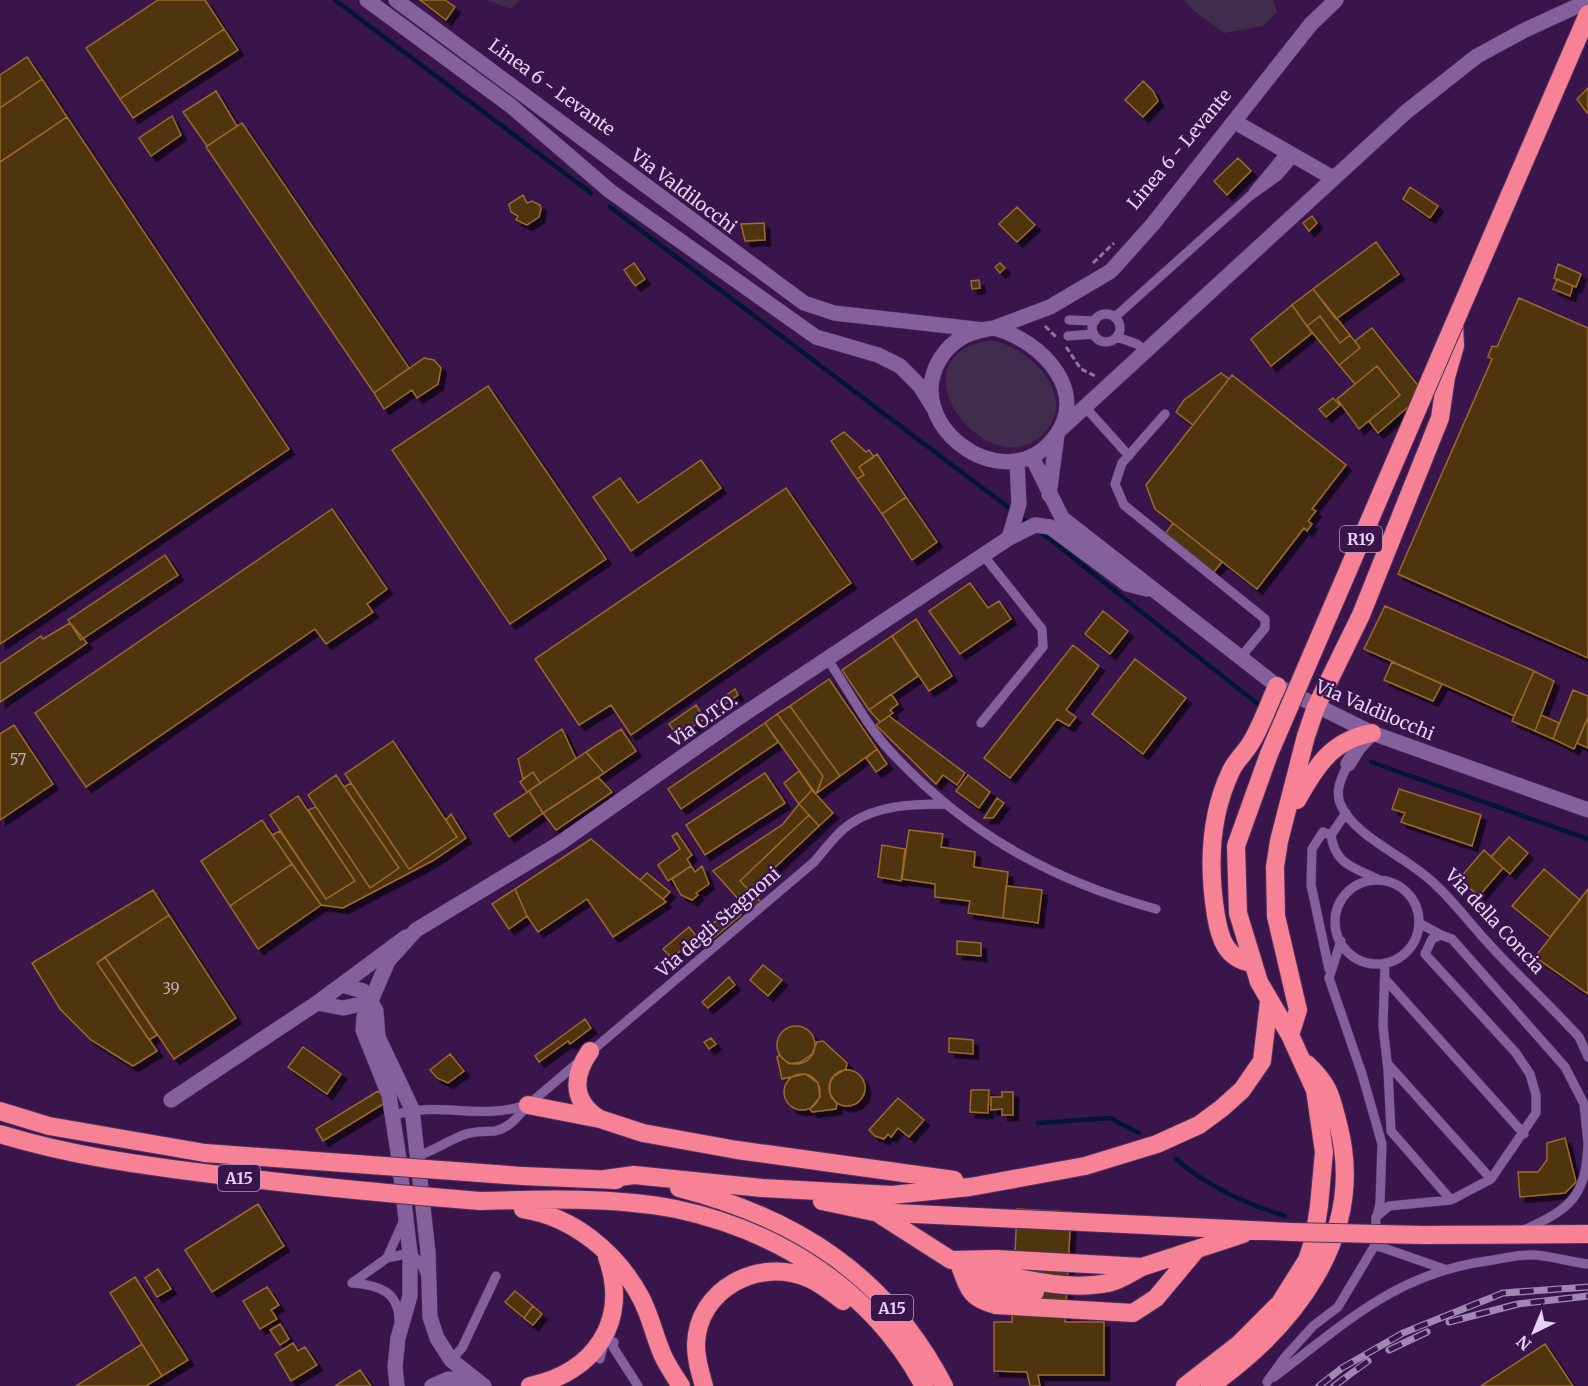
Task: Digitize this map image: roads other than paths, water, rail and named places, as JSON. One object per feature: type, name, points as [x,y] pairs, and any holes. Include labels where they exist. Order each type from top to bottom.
[{"type":"highway","name":"R19","points":[[1269,1001],[1251,963],[1238,913],[1236,846],[1269,754],[1588,14]]},
{"type":"highway","points":[[1290,1035],[1298,1010],[1279,935],[1275,899],[1275,867],[1284,822],[1306,736],[1316,708],[1361,615],[1440,418],[1446,377],[1455,346],[1454,324]]},
{"type":"highway","points":[[1251,963],[1239,960],[1228,952],[1219,933],[1211,885],[1212,836],[1232,770],[1252,741],[1277,686]]},
{"type":"highway","points":[[1284,822],[1322,760],[1346,740],[1372,733]]},
{"type":"highway","points":[[1185,1386],[1263,1321],[1280,1303],[1307,1260],[1314,1239],[1324,1152],[1315,1090],[1290,1035],[1269,1001]]},
{"type":"highway","points":[[605,1179],[634,1175],[762,1188],[892,1195],[1010,1180],[1085,1166],[1157,1144],[1211,1117],[1242,1090],[1262,1061],[1269,1001]]},
{"type":"highway","points":[[590,1051],[579,1067],[577,1085],[580,1101],[589,1112],[600,1119]]},
{"type":"highway","points":[[1210,1386],[1270,1337],[1303,1300],[1326,1259],[1343,1206],[1345,1151],[1331,1096],[1325,1082],[1301,1058]]},
{"type":"highway","points":[[528,1105],[600,1119],[643,1133],[737,1150],[947,1180],[1010,1180]]},
{"type":"highway","name":"A15","points":[[0,1111],[49,1126],[205,1153],[522,1176],[605,1179],[673,1187],[716,1198],[755,1211],[821,1247],[860,1276],[896,1311],[929,1357],[944,1386]]},
{"type":"highway","name":"A15","points":[[0,1134],[45,1148],[140,1166],[314,1187],[530,1205],[629,1204],[674,1209],[718,1220],[763,1238],[807,1260],[857,1299],[890,1335],[923,1386]]},
{"type":"highway","points":[[762,1188],[874,1212],[1290,1232],[1423,1235],[1588,1234]]},
{"type":"highway","points":[[530,1205],[575,1226],[606,1252],[625,1272],[642,1299],[664,1357],[681,1386]]},
{"type":"highway","points":[[874,1212],[949,1259],[1019,1279],[1086,1285],[1110,1283],[1142,1267],[1253,1230]]},
{"type":"highway","points":[[949,1259],[993,1250],[1166,1260]]},
{"type":"highway","points":[[949,1259],[970,1291],[980,1301],[996,1305],[1133,1314],[1156,1298],[1197,1250]]},
{"type":"highway","points":[[530,1386],[550,1382],[572,1372],[610,1338],[614,1283],[606,1252]]},
{"type":"highway","points":[[949,1259],[996,1259],[1142,1267]]},
{"type":"highway","points":[[704,1386],[697,1365],[696,1343],[700,1322],[712,1300],[725,1287],[743,1276],[772,1271],[809,1278],[845,1302],[885,1340],[923,1386]]},
{"type":"street","points":[[367,0],[511,106],[608,190],[816,337],[878,355],[900,366],[920,387],[958,444],[976,455],[996,461],[1017,462],[1032,457],[1044,449],[1406,112],[1477,56],[1523,31],[1588,1]]},
{"type":"street","name":"Via Valdilocchi","points":[[396,0],[804,303],[834,313],[989,329]]},
{"type":"street","points":[[933,408],[931,388],[933,376],[943,354],[960,338],[1037,313],[1074,295],[1111,271],[1153,224],[1311,24],[1336,0]]},
{"type":"street","points":[[1235,122],[1333,178]]},
{"type":"street","points":[[989,329],[1007,332],[1028,343],[1056,370],[1066,394],[1067,406],[1049,495]]},
{"type":"street","points":[[1032,457],[1062,518],[1152,590]]},
{"type":"street","points":[[1010,538],[1019,504],[1017,462]]},
{"type":"street","name":"Via O.T.O.","points":[[171,1100],[317,1003],[370,961],[416,930],[560,843],[735,720],[1010,538],[1035,525],[1050,527]]},
{"type":"street","name":"Via Valdilocchi","points":[[1050,527],[1127,584],[1152,590],[1277,686],[1316,708],[1372,733],[1588,810]]},
{"type":"street","points":[[1348,764],[1358,748],[1372,733]]},
{"type":"street","name":"Via O.T.O.","points":[[363,1030],[364,1017],[388,961],[416,930]]},
{"type":"street","points":[[342,985],[363,991],[371,1002],[376,1011],[378,1037],[412,1109],[429,1252],[430,1317],[437,1338],[452,1360],[479,1383]]},
{"type":"street","points":[[317,1003],[344,1008],[371,1002]]},
{"type":"street","points":[[344,1008],[363,1030],[388,1095],[406,1215],[410,1253],[410,1296],[398,1338],[395,1367],[397,1386]]},
{"type":"street","points":[[432,1386],[448,1379],[479,1383]]},
{"type":"lane","points":[[1115,317],[1250,196],[1263,177],[1290,154]]},
{"type":"lane","points":[[1068,320],[1095,321],[1102,315],[1115,317]]},
{"type":"lane","points":[[1115,317],[1120,329],[1117,337]]},
{"type":"lane","points":[[1094,334],[1095,321]]},
{"type":"lane","points":[[1068,336],[1094,334],[1104,342],[1117,337],[1137,345],[1146,352]]},
{"type":"lane","points":[[1086,408],[1129,456]]},
{"type":"lane","points":[[1165,414],[1122,463],[1115,484],[1124,505],[1265,619],[1264,628],[1240,658]]},
{"type":"lane","points":[[981,723],[1043,647],[1044,635],[1042,629],[984,556]]},
{"type":"lane","points":[[828,660],[888,749],[945,804],[995,842],[1036,865],[1110,896],[1156,909]]},
{"type":"lane","points":[[1348,764],[1338,786],[1340,802],[1346,813],[1331,835],[1333,851],[1340,860],[1404,890],[1413,900],[1419,923],[1412,945],[1398,958],[1385,963],[1371,963],[1346,950],[1335,924],[1337,910],[1343,897],[1354,887],[1366,881],[1379,880]]},
{"type":"lane","name":"Via degli Stagnoni","points":[[418,1156],[442,1148],[455,1138],[470,1133],[498,1131],[510,1125],[528,1105],[590,1051],[814,862],[849,824],[879,811],[909,804],[945,804]]},
{"type":"lane","name":"Via della Concia","points":[[1346,813],[1375,842],[1412,866],[1449,895],[1486,941],[1579,1037],[1588,1057]]},
{"type":"lane","points":[[1265,1384],[1285,1357],[1313,1326],[1338,1307],[1375,1245],[1376,1217],[1380,1203],[1382,1144],[1362,1074],[1329,978],[1328,957],[1311,885],[1311,849],[1323,832],[1331,835]]},
{"type":"lane","points":[[1419,923],[1452,939],[1565,1067],[1584,1104],[1588,1144],[1587,1175],[1571,1202],[1543,1221],[1519,1233]]},
{"type":"lane","points":[[1425,954],[1432,939],[1441,935]]},
{"type":"lane","points":[[1329,978],[1341,941]]},
{"type":"lane","points":[[1376,1217],[1389,1206],[1451,1200],[1491,1179],[1524,1134],[1536,1113],[1536,1095],[1530,1074],[1516,1053],[1425,954],[1412,945]]},
{"type":"lane","points":[[1385,963],[1383,1026],[1391,1131],[1451,1200]]},
{"type":"lane","points":[[1385,979],[1524,1134]]},
{"type":"lane","points":[[1387,1063],[1491,1179]]},
{"type":"lane","points":[[392,1116],[412,1109],[501,1112],[528,1105]]},
{"type":"lane","points":[[387,1258],[406,1215]]},
{"type":"lane","points":[[1375,1245],[1444,1269]]},
{"type":"lane","points":[[398,1338],[399,1312],[390,1293],[371,1284],[352,1283],[387,1258],[410,1253],[420,1262],[428,1278]]},
{"type":"lane","points":[[1265,1384],[1335,1327],[1371,1302],[1404,1285],[1444,1269],[1533,1255],[1588,1264]]},
{"type":"lane","points":[[452,1360],[462,1348],[496,1276]]},
{"type":"lane","points":[[600,1359],[610,1338]]},
{"type":"lane","points":[[610,1338],[613,1347],[638,1386]]},
{"type":"waterway","points":[[335,0],[591,193]]},
{"type":"waterway","points":[[610,207],[1029,523]]},
{"type":"waterway","points":[[1038,530],[1259,705]]},
{"type":"waterway","points":[[1371,762],[1588,839]]},
{"type":"waterway","points":[[1038,1123],[1110,1118],[1139,1133]]},
{"type":"waterway","points":[[1176,1159],[1201,1178],[1228,1193],[1285,1216]]},
{"type":"railway","points":[[1319,1386],[1342,1368],[1403,1333],[1503,1293],[1588,1287]]},
{"type":"railway","points":[[1449,1322],[1518,1304],[1588,1296]]},
{"type":"railway","points":[[1389,1350],[1427,1332]]},
{"type":"railway","points":[[1334,1386],[1368,1361]]}]
